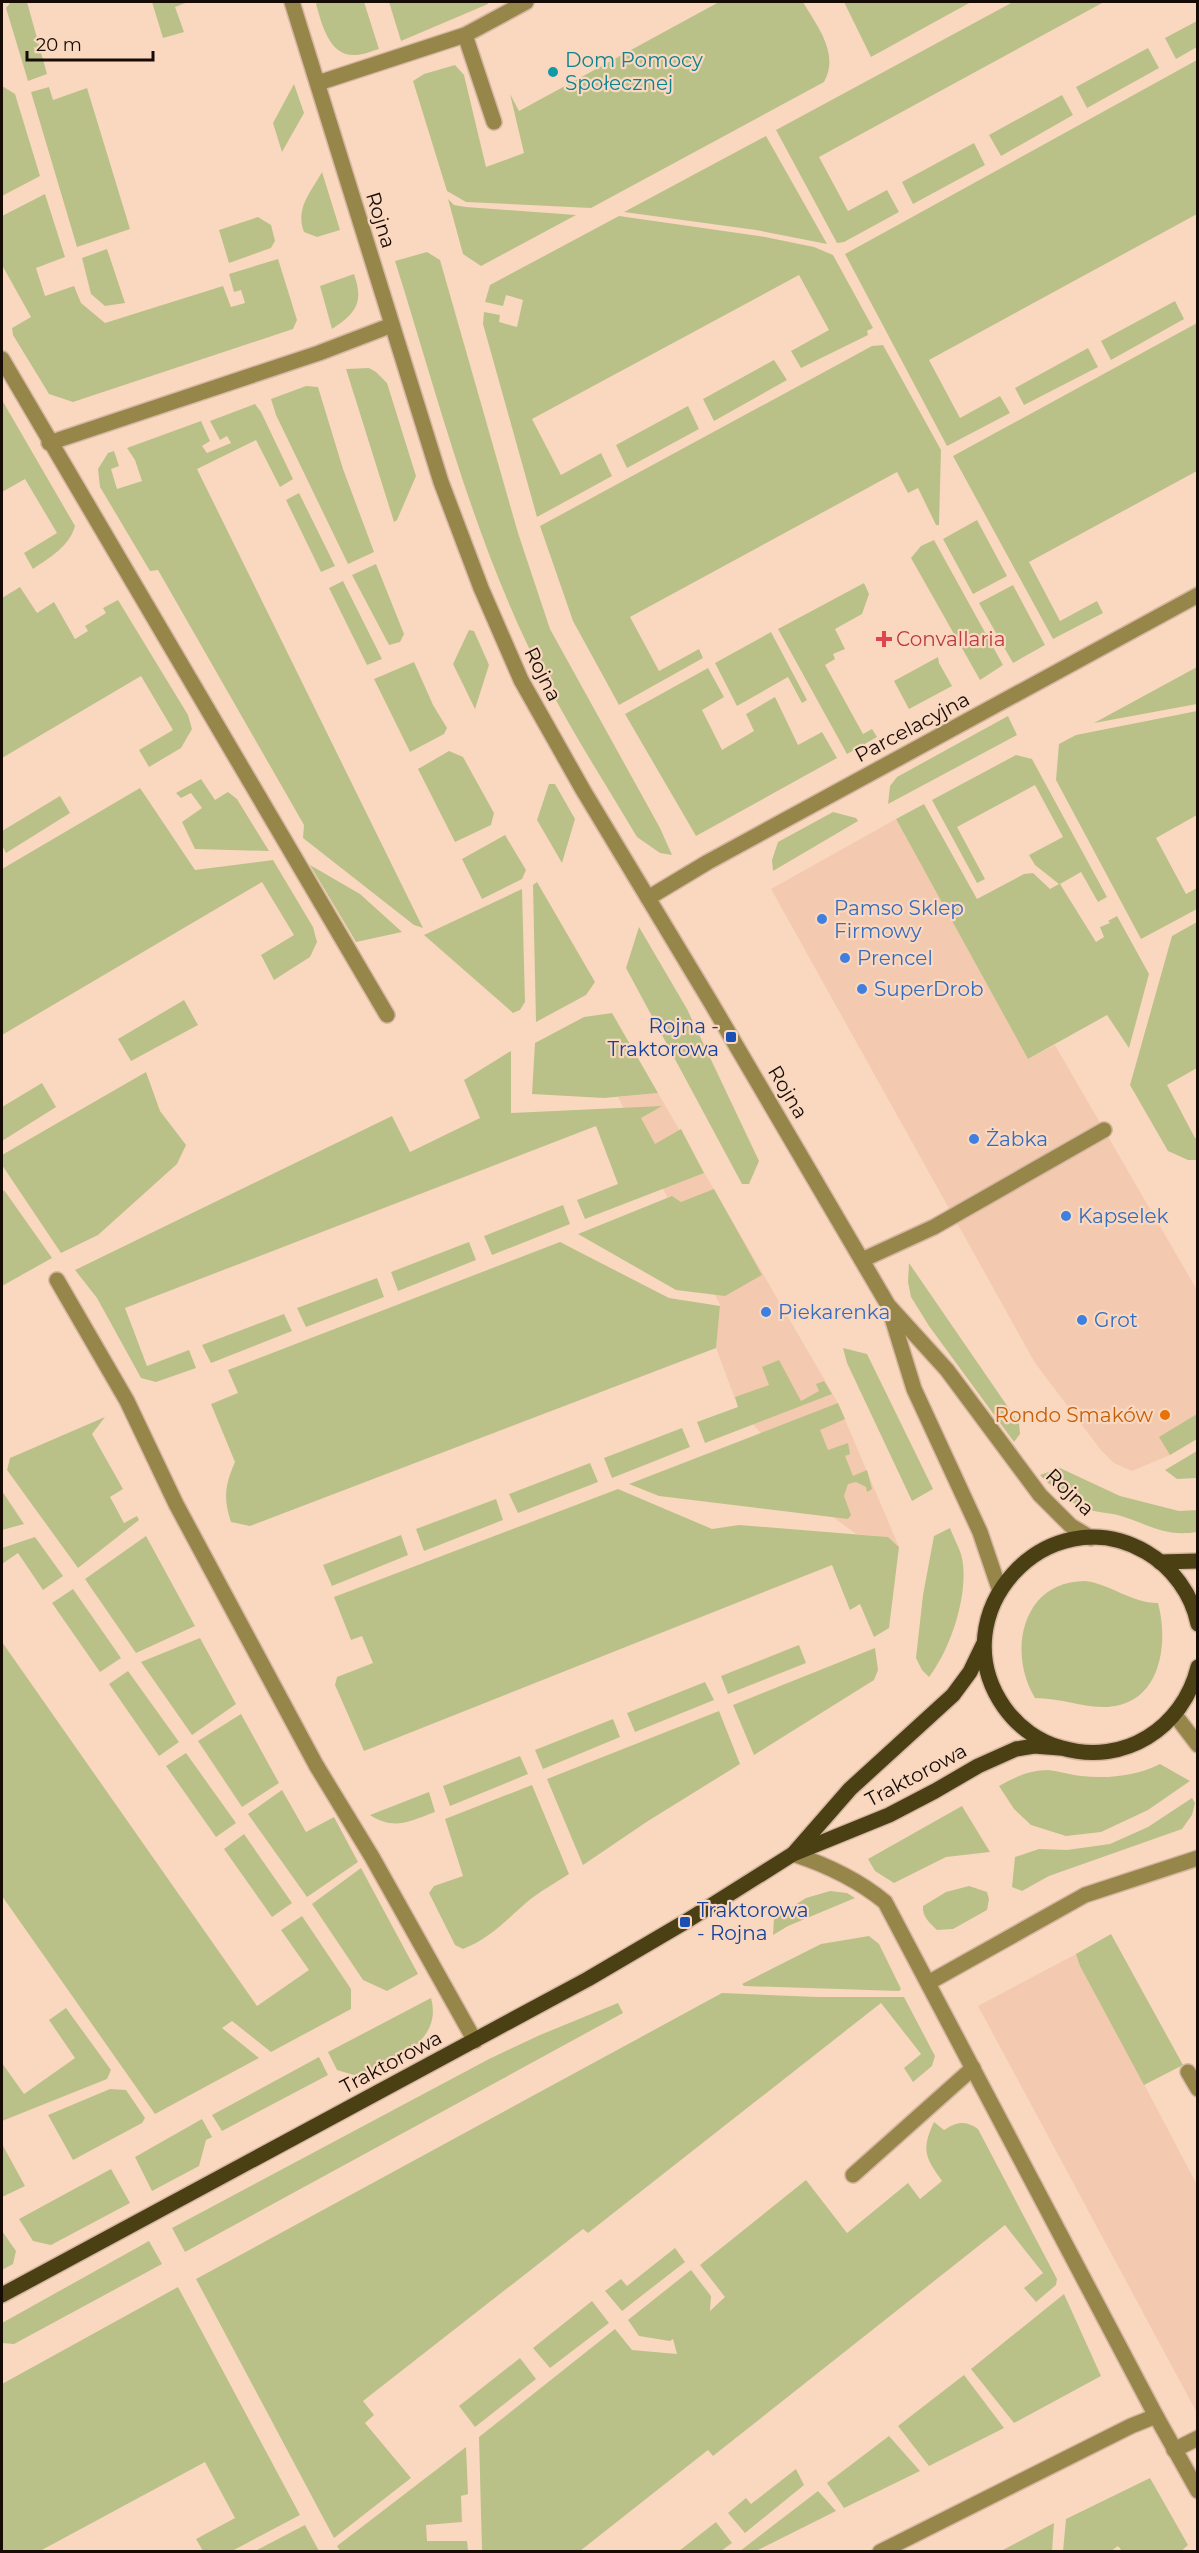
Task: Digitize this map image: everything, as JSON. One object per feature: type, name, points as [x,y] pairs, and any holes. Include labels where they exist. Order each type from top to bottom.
[{"type":"main road","points":[[1197,1624],[1186,1593],[1160,1562],[1132,1545],[1108,1539],[1091,1538],[1064,1541],[1038,1552],[1017,1569],[1000,1591],[988,1620],[985,1640],[989,1675],[999,1700],[1022,1727],[1044,1742],[1060,1748],[1094,1753],[1128,1747],[1149,1737],[1175,1715],[1189,1694],[1197,1669]]},
{"type":"main road","points":[[1160,1562],[1197,1561]]},
{"type":"main road","name":"Traktorowa","points":[[793,1854],[850,1789],[953,1695],[975,1664],[985,1640]]},
{"type":"main road","name":"Traktorowa","points":[[2,2295],[475,2041],[656,1939],[793,1854],[889,1815],[978,1766],[1016,1749],[1034,1746],[1060,1748]]},
{"type":"street","name":"Rojna","points":[[292,2],[441,482],[503,643],[551,735],[888,1305],[947,1370],[1040,1495],[1071,1526],[1091,1538]]},
{"type":"street","points":[[318,83],[465,35],[526,2]]},
{"type":"street","points":[[465,35],[494,122]]},
{"type":"street","points":[[49,443],[319,353],[392,325]]},
{"type":"street","points":[[2,360],[387,1015]]},
{"type":"street","name":"Parcelacyjna","points":[[648,898],[708,862],[1197,595]]},
{"type":"street","points":[[862,1260],[934,1227],[1104,1130]]},
{"type":"street","points":[[57,1280],[127,1401],[176,1504],[316,1765],[372,1857],[475,2041]]},
{"type":"street","name":"Rojna","points":[[888,1305],[914,1389],[980,1532],[1000,1591]]},
{"type":"street","points":[[1175,1715],[1197,1745]]},
{"type":"street","points":[[793,1854],[844,1874],[862,1884],[885,1902],[1197,2491]]},
{"type":"street","points":[[928,1983],[1085,1895],[1197,1858]]},
{"type":"street","points":[[853,2175],[973,2068]]},
{"type":"street","points":[[1188,2072],[1197,2089]]},
{"type":"street","points":[[880,2552],[1131,2426],[1156,2416]]},
{"type":"street","points":[[1174,2450],[1197,2438]]},
{"type":"shaded area","points":[[896,819],[1028,1059],[1055,1045],[1197,1290],[1197,1438],[1170,1455],[1132,1471],[1114,1463],[1100,1449],[1035,1363],[771,889]]},
{"type":"shaded area","points":[[658,1093],[838,1403],[899,1547],[888,1537],[856,1534],[833,1517],[738,1407],[716,1348],[720,1305],[618,1097]]},
{"type":"shaded area","points":[[1076,1954],[1197,2185],[1197,2413],[978,2006]]},
{"type":"green space","points":[[11,2],[27,2],[47,74],[28,81],[6,8]]},
{"type":"green space","points":[[152,2],[188,2],[175,7],[184,32],[163,38]]},
{"type":"green space","points":[[317,2],[364,2],[379,49],[356,55],[339,51],[328,38]]},
{"type":"green space","points":[[389,2],[487,2],[488,4],[401,41]]},
{"type":"green space","points":[[719,2],[803,2],[820,30],[828,51],[828,72],[824,82],[591,208],[466,202],[447,191],[413,81],[424,74],[455,65],[464,75],[486,167],[524,153],[510,94],[519,111]]},
{"type":"green space","points":[[844,2],[971,2],[871,57]]},
{"type":"green space","points":[[1013,2],[1104,2],[819,157],[848,211],[887,190],[899,212],[844,242],[837,243],[776,130]]},
{"type":"green space","points":[[1197,21],[1197,47],[1176,59],[1165,38]]},
{"type":"green space","points":[[1148,48],[1159,68],[1087,108],[1076,87]]},
{"type":"green space","points":[[1197,60],[1197,214],[929,360],[960,418],[1000,396],[1010,413],[947,446],[845,254]]},
{"type":"green space","points":[[294,84],[304,113],[282,152],[273,123]]},
{"type":"green space","points":[[2,86],[15,94],[40,176],[2,196]]},
{"type":"green space","points":[[49,87],[53,100],[87,88],[130,229],[77,247],[31,92]]},
{"type":"green space","points":[[1062,95],[1073,115],[1001,156],[989,135]]},
{"type":"green space","points":[[766,136],[827,244],[756,230],[624,212]]},
{"type":"green space","points":[[974,143],[985,165],[913,204],[902,182]]},
{"type":"green space","points":[[322,172],[340,230],[317,237],[304,232],[301,215],[306,200]]},
{"type":"green space","points":[[45,194],[65,257],[36,268],[45,296],[74,286],[81,303],[105,323],[223,286],[231,307],[245,303],[241,290],[234,292],[229,274],[278,259],[297,320],[293,329],[73,402],[49,394],[13,335],[12,328],[31,317],[2,265],[2,216]]},
{"type":"green space","points":[[448,199],[454,205],[466,207],[576,215],[481,266],[463,254]]},
{"type":"green space","points":[[619,216],[765,237],[814,247],[833,255],[873,328],[867,331],[868,335],[801,368],[791,351],[829,330],[799,275],[532,419],[561,475],[601,453],[612,476],[537,517],[483,324],[484,312],[500,315],[499,322],[517,327],[523,300],[506,295],[503,306],[485,302],[490,285]]},
{"type":"green space","points":[[258,217],[271,225],[275,241],[271,248],[229,263],[219,230]]},
{"type":"green space","points":[[107,249],[125,303],[105,306],[91,294],[82,258]]},
{"type":"green space","points":[[427,252],[440,260],[518,533],[550,629],[660,828],[672,855],[660,853],[637,837],[554,696],[508,601],[471,506],[395,261]]},
{"type":"green space","points":[[354,274],[358,293],[356,306],[347,318],[332,329],[320,286]]},
{"type":"green space","points":[[1175,301],[1184,319],[1111,360],[1101,341]]},
{"type":"green space","points":[[1197,323],[1197,471],[1029,562],[1060,621],[1097,601],[1103,613],[1053,639],[953,456]]},
{"type":"green space","points":[[883,345],[941,450],[939,525],[936,525],[918,488],[908,493],[897,472],[630,617],[659,671],[699,649],[703,658],[619,705],[573,621],[540,526],[872,346]]},
{"type":"green space","points":[[1088,348],[1098,367],[1024,405],[1015,388]]},
{"type":"green space","points":[[774,360],[787,380],[714,421],[703,399]]},
{"type":"green space","points":[[369,368],[387,383],[416,476],[397,520],[394,522],[346,369]]},
{"type":"green space","points":[[306,386],[318,387],[343,469],[374,552],[348,564],[276,415],[271,399]]},
{"type":"green space","points":[[2,400],[75,526],[64,546],[33,569],[24,553],[57,533],[25,479],[2,492]]},
{"type":"green space","points":[[255,404],[293,479],[280,487],[256,440],[197,469],[423,928],[414,925],[303,838],[304,825],[158,570],[150,571],[100,487],[98,469],[108,453],[114,451],[119,466],[111,469],[117,489],[142,481],[135,460],[127,448],[201,421],[210,441],[202,446],[207,453],[231,443],[227,436],[220,440],[210,421]]},
{"type":"green space","points":[[688,406],[699,429],[627,468],[616,445]]},
{"type":"green space","points":[[299,493],[335,566],[321,572],[286,500]]},
{"type":"green space","points":[[977,520],[1007,576],[973,594],[943,539]]},
{"type":"green space","points":[[934,540],[1003,665],[980,680],[911,558],[921,546]]},
{"type":"green space","points":[[376,564],[404,634],[400,642],[389,645],[352,575]]},
{"type":"green space","points":[[343,581],[382,659],[367,665],[329,588]]},
{"type":"green space","points":[[864,583],[869,594],[862,614],[835,629],[845,649],[833,654],[835,659],[825,665],[863,734],[872,729],[877,737],[847,754],[778,629]]},
{"type":"green space","points":[[1013,585],[1045,645],[1013,663],[979,603]]},
{"type":"green space","points":[[20,587],[37,613],[54,602],[75,639],[88,631],[85,626],[106,613],[103,608],[118,600],[188,715],[192,729],[181,748],[149,767],[139,750],[173,730],[141,676],[2,758],[2,598]]},
{"type":"green space","points":[[469,630],[474,631],[489,665],[475,709],[453,664]]},
{"type":"green space","points":[[771,632],[807,700],[802,703],[788,677],[737,706],[715,663]]},
{"type":"green space","points":[[938,657],[952,686],[909,709],[894,681]]},
{"type":"green space","points":[[414,662],[433,705],[447,728],[444,734],[410,752],[374,679]]},
{"type":"green space","points":[[1197,667],[1197,704],[1094,723]]},
{"type":"green space","points":[[708,668],[724,697],[702,710],[722,750],[754,731],[746,714],[775,697],[798,745],[822,732],[837,758],[696,836],[625,714]]},
{"type":"green space","points":[[1197,711],[1197,815],[1156,838],[1186,894],[1197,888],[1197,909],[1141,939],[1056,780],[1059,744],[1076,735]]},
{"type":"green space","points":[[1008,716],[1017,735],[888,804],[890,786],[897,777]]},
{"type":"green space","points":[[449,751],[463,757],[494,813],[491,825],[455,842],[418,769]]},
{"type":"green space","points":[[1016,755],[1032,759],[1107,897],[1098,902],[1081,872],[1060,884],[1096,942],[1104,937],[1100,927],[1110,923],[1108,921],[1117,916],[1149,974],[1129,1048],[1107,1015],[1028,1059],[896,819],[924,804],[977,899],[1024,874],[1033,873],[1050,889],[1059,884],[1035,865],[1029,855],[1063,837],[1035,785],[957,827],[985,879],[977,883],[932,800]]},
{"type":"green space","points":[[201,779],[215,800],[228,792],[237,799],[269,851],[195,849],[182,822],[202,808],[191,793],[181,798],[176,793]]},
{"type":"green space","points":[[549,784],[555,784],[575,819],[562,863],[537,820]]},
{"type":"green space","points":[[140,788],[195,870],[273,860],[313,927],[317,942],[310,957],[274,980],[261,955],[294,935],[262,882],[2,1035],[2,869]]},
{"type":"green space","points":[[60,796],[70,813],[6,853],[2,845],[2,831]]},
{"type":"green space","points":[[833,812],[856,818],[858,821],[773,871],[772,860],[778,842]]},
{"type":"green space","points":[[505,835],[526,870],[522,879],[482,899],[462,859]]},
{"type":"green space","points":[[310,865],[360,894],[402,932],[356,942]]},
{"type":"green space","points":[[537,882],[595,982],[586,995],[536,1022],[533,885]]},
{"type":"green space","points":[[522,889],[525,1002],[520,1010],[513,1013],[424,935]]},
{"type":"green space","points":[[1197,922],[1197,1068],[1167,1085],[1197,1138],[1197,1160],[1188,1160],[1168,1151],[1130,1085],[1172,936]]},
{"type":"green space","points":[[639,927],[687,1009],[759,1161],[749,1184],[742,1184],[626,968]]},
{"type":"green space","points":[[184,1000],[198,1025],[131,1061],[118,1039]]},
{"type":"green space","points":[[612,1013],[658,1093],[604,1098],[532,1094],[535,1043],[584,1017]]},
{"type":"green space","points":[[511,1051],[511,1113],[662,1106],[641,1118],[655,1144],[681,1129],[704,1173],[585,1219],[577,1200],[618,1184],[596,1126],[125,1308],[147,1366],[189,1350],[196,1368],[156,1382],[141,1378],[97,1298],[75,1270],[392,1116],[410,1152],[480,1118],[464,1080]]},
{"type":"green space","points":[[146,1072],[160,1111],[186,1145],[177,1164],[98,1235],[61,1253],[2,1165],[2,1155]]},
{"type":"green space","points":[[42,1083],[56,1107],[2,1141],[2,1107]]},
{"type":"green space","points":[[714,1189],[762,1275],[725,1296],[676,1290],[578,1234],[672,1196],[681,1202]]},
{"type":"green space","points":[[4,1190],[52,1258],[2,1286],[2,1194]]},
{"type":"green space","points":[[563,1205],[570,1224],[492,1255],[484,1236]]},
{"type":"green space","points":[[469,1242],[476,1260],[398,1291],[391,1272]]},
{"type":"green space","points":[[560,1242],[669,1298],[720,1306],[716,1348],[250,1526],[231,1522],[226,1492],[235,1462],[211,1404],[238,1393],[228,1370]]},
{"type":"green space","points":[[909,1263],[1019,1423],[1020,1434],[1014,1442],[929,1326],[911,1297],[908,1282]]},
{"type":"green space","points":[[377,1278],[384,1297],[306,1327],[297,1308]]},
{"type":"green space","points":[[284,1314],[292,1331],[211,1363],[202,1345]]},
{"type":"green space","points":[[843,1348],[867,1354],[933,1489],[912,1501],[847,1363]]},
{"type":"green space","points":[[779,1360],[801,1401],[819,1391],[816,1384],[824,1381],[832,1394],[705,1443],[697,1422],[738,1407],[735,1397],[769,1385],[762,1367]]},
{"type":"green space","points":[[838,1403],[845,1419],[820,1430],[828,1450],[848,1443],[850,1454],[845,1456],[853,1476],[867,1470],[872,1489],[867,1492],[866,1487],[856,1482],[848,1484],[844,1496],[851,1515],[848,1519],[659,1496],[629,1484]]},
{"type":"green space","points":[[1197,1414],[1197,1439],[1170,1455],[1159,1437]]},
{"type":"green space","points":[[105,1417],[92,1434],[123,1489],[110,1497],[124,1523],[137,1516],[139,1520],[78,1568],[7,1470],[10,1458]]},
{"type":"green space","points":[[682,1428],[690,1447],[612,1478],[604,1458]]},
{"type":"green space","points":[[1197,1451],[1197,1478],[1177,1479],[1165,1470]]},
{"type":"green space","points":[[590,1463],[598,1482],[518,1513],[509,1494]]},
{"type":"green space","points":[[1060,1468],[1120,1496],[1179,1511],[1197,1510],[1197,1532],[1166,1532],[1121,1516],[1079,1506],[1071,1502],[1040,1475]]},
{"type":"green space","points":[[618,1489],[712,1529],[739,1525],[888,1537],[899,1547],[889,1628],[874,1637],[860,1604],[850,1610],[832,1565],[364,1751],[335,1685],[337,1677],[373,1663],[362,1636],[351,1640],[334,1597]]},
{"type":"green space","points":[[2,1491],[24,1524],[2,1530]]},
{"type":"green space","points":[[496,1499],[503,1520],[424,1551],[416,1529]]},
{"type":"green space","points":[[950,1528],[961,1554],[963,1584],[961,1601],[945,1651],[929,1677],[922,1670],[916,1658],[923,1595],[934,1536]]},
{"type":"green space","points":[[401,1535],[408,1555],[332,1586],[323,1565]]},
{"type":"green space","points":[[146,1536],[195,1626],[136,1653],[85,1579]]},
{"type":"green space","points":[[35,1537],[63,1576],[43,1590],[18,1553],[2,1564],[2,1548]]},
{"type":"green space","points":[[1085,1581],[1139,1600],[1158,1603],[1162,1636],[1157,1669],[1150,1683],[1140,1695],[1126,1703],[1099,1707],[1035,1698],[1027,1680],[1022,1660],[1022,1641],[1026,1622],[1034,1606],[1047,1593],[1064,1584]]},
{"type":"green space","points":[[73,1589],[121,1658],[100,1672],[52,1603]]},
{"type":"green space","points":[[200,1638],[236,1704],[192,1735],[141,1662]]},
{"type":"green space","points":[[2,1642],[257,2006],[309,1970],[281,1930],[302,1916],[351,1989],[351,2009],[271,2052],[232,2021],[222,2028],[259,2058],[155,2114],[2,1896]]},
{"type":"green space","points":[[799,1645],[806,1663],[728,1694],[721,1676]]},
{"type":"green space","points":[[875,1648],[878,1670],[874,1680],[754,1755],[733,1705]]},
{"type":"green space","points":[[128,1671],[179,1742],[159,1756],[109,1684]]},
{"type":"green space","points":[[705,1682],[714,1700],[635,1732],[627,1713]]},
{"type":"green space","points":[[719,1711],[740,1764],[648,1821],[583,1865],[547,1779]]},
{"type":"green space","points":[[241,1714],[279,1783],[242,1807],[198,1741]]},
{"type":"green space","points":[[613,1719],[620,1737],[543,1769],[535,1750]]},
{"type":"green space","points":[[186,1753],[236,1823],[216,1837],[166,1766]]},
{"type":"green space","points":[[520,1756],[528,1774],[450,1806],[443,1786]]},
{"type":"green space","points":[[1160,1764],[1190,1781],[1148,1810],[1101,1832],[1066,1836],[1031,1825],[1014,1809],[999,1786],[1041,1770],[1081,1776],[1112,1777],[1132,1774]]},
{"type":"green space","points":[[532,1785],[569,1874],[532,1898],[490,1934],[463,1949],[455,1945],[429,1893],[434,1886],[463,1876],[445,1819]]},
{"type":"green space","points":[[282,1790],[306,1832],[334,1817],[358,1862],[307,1897],[248,1814]]},
{"type":"green space","points":[[429,1792],[435,1812],[402,1823],[387,1823],[370,1815]]},
{"type":"green space","points":[[1192,1798],[1195,1803],[1192,1815],[1182,1829],[1049,1876],[1022,1891],[1012,1887],[1015,1857],[1039,1849],[1067,1850],[1110,1844],[1148,1827]]},
{"type":"green space","points":[[962,1806],[990,1852],[946,1857],[894,1883],[875,1871],[868,1859]]},
{"type":"green space","points":[[244,1834],[292,1903],[272,1917],[224,1849]]},
{"type":"green space","points":[[361,1868],[418,1974],[387,1991],[363,1980],[312,1904]]},
{"type":"green space","points":[[969,1886],[987,1892],[989,1899],[987,1910],[953,1929],[937,1930],[925,1917],[923,1906],[946,1892]]},
{"type":"green space","points":[[830,1891],[847,1893],[855,1898],[788,1926],[773,1935],[774,1918],[806,1898]]},
{"type":"green space","points":[[1111,1934],[1183,2065],[1144,2085],[1080,1966],[1076,1954]]},
{"type":"green space","points":[[869,1936],[879,1944],[901,1989],[899,1991],[744,1986],[742,1984],[821,1944]]},
{"type":"green space","points":[[722,1993],[818,1997],[904,1997],[935,2056],[932,2066],[913,2082],[904,2068],[921,2054],[881,2003],[588,2233],[583,2229],[363,2401],[374,2415],[365,2423],[411,2478],[334,2538],[196,2279]]},
{"type":"green space","points":[[431,1998],[433,2013],[430,2026],[414,2047],[364,2078],[337,2070],[328,2052]]},
{"type":"green space","points":[[618,2003],[623,2013],[185,2252],[172,2228],[489,2059]]},
{"type":"green space","points":[[66,2008],[111,2070],[107,2079],[2,2121],[2,2063],[24,2094],[75,2058],[49,2020]]},
{"type":"green space","points":[[319,2057],[328,2075],[222,2131],[212,2115]]},
{"type":"green space","points":[[110,2089],[126,2090],[145,2118],[142,2123],[73,2160],[48,2115]]},
{"type":"green space","points":[[202,2119],[212,2137],[206,2140],[199,2166],[152,2191],[135,2157]]},
{"type":"green space","points":[[934,2122],[944,2130],[961,2123],[978,2129],[1057,2279],[1056,2285],[1036,2302],[1024,2288],[1043,2273],[1005,2225],[713,2456],[708,2450],[580,2551],[482,2551],[479,2437],[615,2329],[632,2350],[677,2354],[673,2339],[670,2341],[639,2336],[628,2320],[691,2270],[711,2296],[710,2311],[725,2297],[700,2265],[806,2180],[847,2233],[908,2183],[920,2199],[942,2181],[932,2166],[926,2147]]},
{"type":"green space","points":[[2,2144],[25,2186],[2,2197]]},
{"type":"green space","points":[[111,2169],[130,2203],[51,2245],[33,2241],[19,2219]]},
{"type":"green space","points":[[2,2231],[16,2251],[13,2264],[2,2270]]},
{"type":"green space","points":[[149,2241],[162,2264],[14,2344],[2,2343],[2,2323]]},
{"type":"green space","points":[[675,2248],[685,2262],[622,2311],[605,2291],[621,2279],[627,2286]]},
{"type":"green space","points":[[178,2287],[300,2515],[232,2551],[203,2551],[196,2539],[235,2518],[205,2462],[40,2551],[2,2551],[2,2384]]},
{"type":"green space","points":[[1064,2294],[1101,2376],[1014,2423],[971,2369]]},
{"type":"green space","points":[[592,2301],[609,2323],[550,2368],[533,2348]]},
{"type":"green space","points":[[520,2358],[536,2379],[475,2427],[459,2406]]},
{"type":"green space","points":[[964,2375],[1004,2428],[929,2466],[898,2426]]},
{"type":"green space","points":[[889,2436],[920,2471],[844,2508],[827,2483]]},
{"type":"green space","points":[[466,2447],[468,2494],[461,2496],[462,2522],[426,2525],[427,2541],[467,2541],[468,2551],[340,2551],[337,2546]]},
{"type":"green space","points":[[796,2469],[804,2485],[745,2533],[728,2513],[746,2498],[751,2504]]},
{"type":"green space","points":[[1150,2478],[1188,2545],[1180,2552],[1122,2551],[1118,2546],[1111,2551],[1063,2551],[1066,2519]]},
{"type":"green space","points":[[818,2491],[836,2511],[756,2551],[740,2551]]},
{"type":"green space","points":[[716,2522],[732,2543],[721,2551],[679,2551]]},
{"type":"green space","points":[[1054,2523],[1052,2551],[1001,2551]]},
{"type":"green space","points":[[305,2525],[319,2551],[255,2551]]},
{"type":"place","name":"Dom Pomocy Społecznej","points":[[553,72]]},
{"type":"place","name":"Convallaria","points":[[884,639]]},
{"type":"place","name":"Pamso Sklep Firmowy","points":[[822,919]]},
{"type":"place","name":"Prencel","points":[[845,958]]},
{"type":"place","name":"SuperDrob","points":[[862,989]]},
{"type":"place","name":"Rojna - Traktorowa","points":[[731,1037]]},
{"type":"place","name":"Żabka","points":[[974,1139]]},
{"type":"place","name":"Kapselek","points":[[1066,1216]]},
{"type":"place","name":"Piekarenka","points":[[766,1312]]},
{"type":"place","name":"Grot","points":[[1082,1320]]},
{"type":"place","name":"Rondo Smaków","points":[[1165,1415]]},
{"type":"place","name":"Traktorowa - Rojna","points":[[685,1922]]}]
